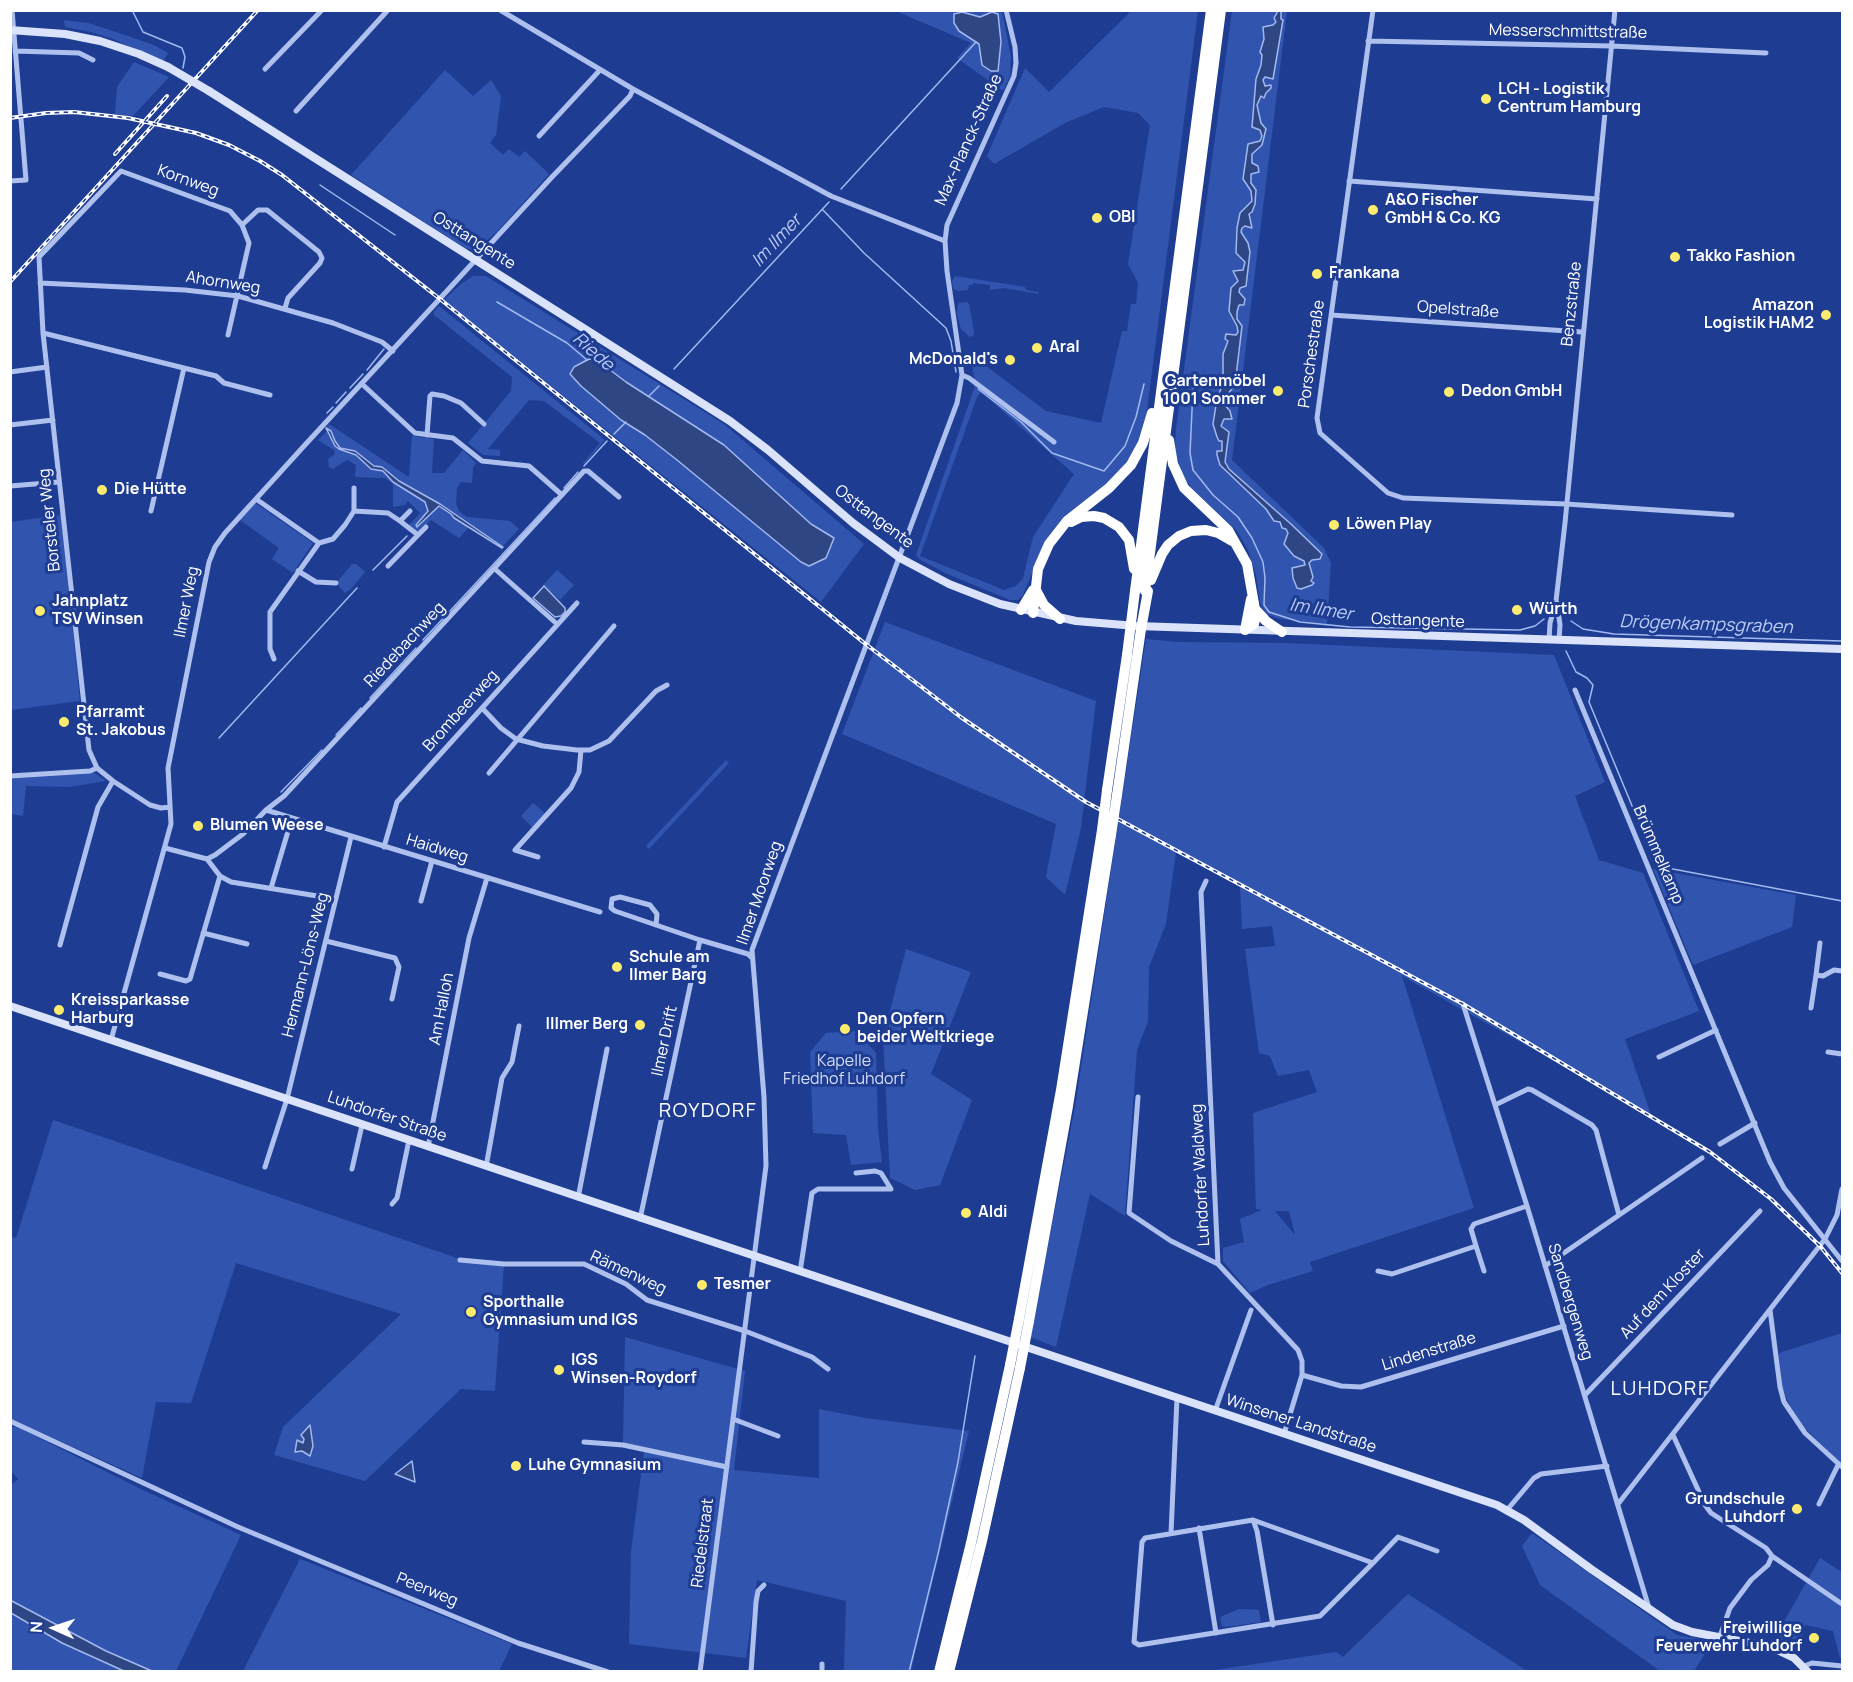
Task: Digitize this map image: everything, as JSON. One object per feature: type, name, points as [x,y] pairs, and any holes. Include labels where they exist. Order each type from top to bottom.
[{"type":"highway","points":[[1132,655],[1140,629],[1166,354],[1211,10]]},
{"type":"highway","points":[[950,1671],[982,1541],[1070,1094],[1106,832],[1168,418],[1221,10]]},
{"type":"highway","points":[[1021,610],[1034,587],[1043,556],[1057,534],[1080,509],[1109,488],[1131,465],[1143,443],[1150,422],[1166,354]]},
{"type":"highway","points":[[1168,418],[1169,449],[1178,478],[1192,497],[1228,530],[1249,569],[1255,622],[1245,630]]},
{"type":"highway","points":[[1057,534],[1074,520],[1087,516],[1104,518],[1119,526],[1126,534],[1143,591]]},
{"type":"highway","points":[[1143,591],[1162,554],[1168,545],[1179,536],[1191,531],[1206,530],[1225,536],[1237,545]]},
{"type":"highway","points":[[1033,613],[1034,587]]},
{"type":"highway","points":[[1034,587],[1044,605],[1060,619]]},
{"type":"highway","points":[[1245,630],[1252,593]]},
{"type":"highway","points":[[1255,609],[1266,621],[1282,632]]},
{"type":"highway","points":[[939,1671],[1015,1367]]},
{"type":"main road","name":"Osttangente","points":[[12,30],[65,34],[99,41],[139,54],[168,67],[209,91],[730,421],[768,450],[853,523],[900,558],[966,592],[1021,610],[1060,619],[1126,626],[1842,649]]},
{"type":"main road","name":"Luhdorfer Straße","points":[[10,1006],[754,1257]]},
{"type":"main road","name":"Winsener Landstraße","points":[[754,1257],[1507,1510],[1650,1609],[1683,1629],[1771,1647],[1794,1658],[1806,1669]]},
{"type":"street","points":[[10,181],[26,180],[12,10]]},
{"type":"street","points":[[265,69],[322,10]]},
{"type":"street","points":[[296,111],[388,10]]},
{"type":"street","points":[[500,10],[633,89],[831,196],[945,241]]},
{"type":"street","name":"Max-Planck-Straße","points":[[900,558],[957,403],[962,375],[945,241],[951,212],[1014,76],[1015,47],[1006,10]]},
{"type":"street","name":"Porschestraße","points":[[1373,10],[1317,418],[1320,434],[1388,493],[1403,498],[1566,504]]},
{"type":"street","name":"Benzstraße","points":[[1549,640],[1550,623],[1556,601],[1582,332],[1598,199],[1615,10]]},
{"type":"street","name":"Messerschmittstraße","points":[[1368,41],[1612,46],[1766,53]]},
{"type":"street","points":[[15,51],[79,52],[93,60]]},
{"type":"street","points":[[539,136],[600,70]]},
{"type":"street","name":"Ilmer Weg","points":[[111,1040],[171,824],[168,768],[209,562],[215,547],[225,533],[560,168],[630,96],[633,89]]},
{"type":"street","name":"Kornweg","points":[[41,254],[121,171],[230,211],[242,225]]},
{"type":"street","points":[[1349,182],[1598,199]]},
{"type":"street","points":[[228,335],[249,243],[242,225],[258,210],[267,210],[320,252],[322,258],[288,298],[285,308]]},
{"type":"street","name":"Borsteler Weg","points":[[41,254],[38,262],[43,333],[86,733],[91,758],[97,768]]},
{"type":"street","name":"Ahornweg","points":[[39,283],[185,290],[238,296],[285,308],[372,338],[382,342],[393,351]]},
{"type":"street","name":"Opelstraße","points":[[1331,315],[1582,332]]},
{"type":"street","points":[[43,333],[216,376],[224,383],[270,395]]},
{"type":"street","points":[[10,372],[47,368]]},
{"type":"street","points":[[151,511],[184,368]]},
{"type":"street","points":[[962,375],[1054,442]]},
{"type":"street","points":[[362,384],[412,431],[453,438],[482,461],[529,466],[562,495]]},
{"type":"street","points":[[427,435],[432,394],[461,403],[484,424]]},
{"type":"street","points":[[10,425],[52,420]]},
{"type":"street","name":"Riedebachweg","points":[[207,859],[243,834],[266,810],[284,796],[584,471],[588,471],[619,497]]},
{"type":"street","points":[[10,486],[59,482]]},
{"type":"street","points":[[274,659],[270,650],[270,612],[319,543],[333,539],[354,511],[354,488]]},
{"type":"street","points":[[256,499],[319,543]]},
{"type":"street","points":[[1566,504],[1732,515]]},
{"type":"street","points":[[354,511],[388,513],[418,535]]},
{"type":"street","points":[[400,521],[410,511]]},
{"type":"street","points":[[388,566],[426,527]]},
{"type":"street","name":"Ilmer Moorweg","points":[[754,1257],[766,1166],[766,1129],[752,958],[756,936],[900,558]]},
{"type":"street","points":[[495,569],[557,624]]},
{"type":"street","points":[[298,571],[316,582],[336,583]]},
{"type":"street","name":"Benzstraße","points":[[1556,601],[1560,640]]},
{"type":"street","name":"Brombeerweg","points":[[384,847],[397,802],[577,603]]},
{"type":"street","points":[[489,772],[614,626]]},
{"type":"street","points":[[482,708],[501,728],[516,739],[543,746],[581,750],[598,748],[609,741],[656,691],[668,685]]},
{"type":"street","name":"Brümmelkamp","points":[[1575,690],[1770,1162],[1784,1188],[1842,1261]]},
{"type":"street","points":[[538,857],[515,850],[571,788],[579,772],[581,750]]},
{"type":"street","points":[[10,776],[90,771],[97,768],[150,805],[170,807]]},
{"type":"street","points":[[60,945],[98,807],[113,781]]},
{"type":"street","name":"Haidweg","points":[[266,810],[600,912]]},
{"type":"street","points":[[271,888],[292,818]]},
{"type":"street","name":"Hermann-Löns-Weg","points":[[265,1167],[287,1099],[351,837]]},
{"type":"street","points":[[165,848],[207,859],[219,876],[231,882],[336,899]]},
{"type":"street","points":[[421,901],[432,861]]},
{"type":"street","points":[[160,974],[186,981],[190,979],[219,876]]},
{"type":"street","name":"Am Halloh","points":[[428,1147],[470,938],[487,878]]},
{"type":"street","name":"Luhdorfer Waldweg","points":[[1206,882],[1201,892],[1218,1264],[1298,1350],[1302,1361],[1302,1375]]},
{"type":"street","points":[[656,925],[657,914],[650,905],[620,897],[612,899],[611,908],[615,911],[656,925],[700,940],[748,954],[752,958]]},
{"type":"street","points":[[203,933],[247,944]]},
{"type":"street","name":"Ilmer Drift","points":[[640,1219],[700,940]]},
{"type":"street","points":[[326,941],[395,958],[399,967],[392,999]]},
{"type":"street","points":[[1811,1008],[1820,943]]},
{"type":"street","points":[[1816,975],[1823,976],[1834,970],[1842,971]]},
{"type":"street","name":"Sandbergenweg","points":[[1462,1004],[1527,1206],[1650,1609]]},
{"type":"street","points":[[486,1167],[502,1078],[512,1062],[519,1026]]},
{"type":"street","points":[[1659,1057],[1716,1030]]},
{"type":"street","points":[[578,1198],[607,1049]]},
{"type":"street","points":[[1828,1052],[1842,1054]]},
{"type":"street","points":[[1495,1105],[1527,1089],[1532,1090],[1592,1125],[1596,1130],[1619,1215]]},
{"type":"street","points":[[1138,1097],[1129,1213],[1171,1240],[1218,1264]]},
{"type":"street","points":[[1720,1144],[1755,1123]]},
{"type":"street","points":[[352,1169],[362,1125]]},
{"type":"street","points":[[392,1204],[396,1198],[409,1140]]},
{"type":"street","points":[[1545,1266],[1702,1158]]},
{"type":"street","points":[[800,1272],[812,1193],[818,1188],[891,1189],[881,1173],[875,1171],[856,1173]]},
{"type":"street","points":[[1618,1504],[1825,1239],[1838,1215],[1842,1189]]},
{"type":"street","points":[[1484,1271],[1472,1229],[1474,1224],[1527,1206]]},
{"type":"street","name":"Auf dem Kloster","points":[[1585,1395],[1760,1211]]},
{"type":"street","points":[[1378,1271],[1392,1274],[1476,1246]]},
{"type":"street","name":"Riedelstraat","points":[[700,1671],[754,1257]]},
{"type":"street","name":"Rämenweg","points":[[460,1260],[504,1264],[584,1264],[626,1284],[647,1300],[744,1331],[812,1357],[828,1369]]},
{"type":"street","points":[[1215,1411],[1251,1310]]},
{"type":"street","points":[[1770,1310],[1784,1402],[1805,1433],[1840,1466],[1819,1504]]},
{"type":"street","name":"Lindenstraße","points":[[1302,1375],[1341,1386],[1360,1387],[1564,1326]]},
{"type":"street","points":[[1284,1434],[1302,1375]]},
{"type":"street","points":[[1171,1533],[1177,1398]]},
{"type":"street","points":[[733,1419],[778,1436]]},
{"type":"street","name":"Peerweg","points":[[10,1421],[238,1527],[518,1643],[608,1671]]},
{"type":"street","points":[[1673,1435],[1705,1505],[1711,1513],[1766,1548],[1772,1556],[1842,1604]]},
{"type":"street","points":[[584,1442],[623,1445],[727,1467]]},
{"type":"street","points":[[1507,1510],[1541,1474],[1607,1466]]},
{"type":"street","points":[[1253,1520],[1257,1531],[1273,1625]]},
{"type":"street","points":[[1373,1563],[1253,1520],[1145,1538],[1142,1542],[1134,1642],[1139,1645],[1320,1616],[1324,1614],[1398,1537],[1437,1551]]},
{"type":"street","points":[[1199,1528],[1216,1633]]},
{"type":"street","points":[[1720,1636],[1735,1600],[1750,1580],[1768,1565],[1772,1556]]},
{"type":"street","points":[[751,1671],[756,1602],[758,1591],[764,1585]]},
{"type":"street","points":[[1806,1669],[1812,1663],[1842,1666]]},
{"type":"street","points":[[822,1664],[822,1671]]},
{"type":"green space","points":[[896,11],[1002,11],[1011,57],[1010,76],[1003,91],[957,58],[971,43]]},
{"type":"green space","points":[[1131,11],[1198,11],[1146,418],[1141,440],[1130,462],[1040,554],[1023,595],[1018,600],[1010,600],[945,573],[919,559],[916,555],[974,389],[970,354],[1046,411],[1101,423],[1122,331],[1127,331],[1131,304],[1136,304],[1138,283],[1128,264],[1150,125],[1138,113],[1104,107],[1065,123],[994,164],[987,156],[1025,68],[1049,92]],"holes":[[[981,392],[1074,474],[1033,537],[1023,578],[1016,586],[1004,590],[920,556],[977,397]]]},
{"type":"green space","points":[[1232,11],[1287,11],[1232,460],[1324,548],[1331,563],[1327,624],[1280,619],[1266,614],[1260,603],[1256,575],[1248,550],[1237,531],[1192,489],[1181,473],[1175,450]]},
{"type":"green space","points":[[64,20],[88,23],[154,45],[168,53],[163,62],[113,39],[65,27]]},
{"type":"green space","points":[[134,62],[169,77],[133,116],[115,114],[117,87]]},
{"type":"green space","points":[[445,70],[473,96],[491,80],[501,96],[496,135],[490,143],[503,155],[509,149],[519,157],[525,151],[549,174],[497,232],[472,250],[465,248],[351,175]]},
{"type":"green space","points":[[473,276],[486,276],[724,424],[864,544],[821,602],[444,300]],"holes":[[[597,360],[625,382],[724,445],[811,524],[834,538],[826,557],[809,565],[801,562],[677,460],[621,420],[581,386],[575,380],[574,367]]]},
{"type":"green space","points":[[955,276],[1025,287],[1026,290],[1039,294],[1004,288],[990,290],[990,285],[973,283],[969,285],[968,290],[958,291],[953,289],[952,281]]},
{"type":"green space","points":[[967,302],[974,332],[970,337],[961,329],[957,315],[958,303]]},
{"type":"green space","points":[[439,306],[605,440],[584,464],[600,443],[544,401],[529,400],[488,449],[500,450],[500,456],[483,455],[468,443],[511,391],[512,377],[434,315],[434,311]]},
{"type":"green space","points":[[329,424],[409,477],[412,436],[434,439],[432,473],[444,473],[463,450],[476,463],[473,468],[472,483],[461,482],[457,488],[456,504],[460,512],[467,517],[510,521],[519,529],[503,546],[471,525],[459,538],[431,520],[418,533],[409,525],[420,513],[408,501],[405,505],[393,507],[393,484],[385,478],[355,477],[356,465],[347,460],[333,469],[329,467],[328,459],[335,454],[334,450],[318,440],[327,431],[325,429]]},
{"type":"green space","points":[[255,503],[313,543],[293,573],[272,559],[279,548],[240,520]]},
{"type":"green space","name":"Jahnplatz TSV Winsen","points":[[61,515],[80,701],[11,710],[10,522]]},
{"type":"green space","points":[[352,564],[356,564],[365,572],[345,593],[338,585],[338,581]]},
{"type":"green space","points":[[557,570],[574,585],[560,600],[543,585]]},
{"type":"green space","points":[[885,622],[1096,701],[1081,828],[1065,895],[1046,877],[1056,824],[842,734]]},
{"type":"green space","points":[[1146,639],[1554,655],[1605,782],[1575,796],[1599,860],[1643,873],[1699,1011],[1625,1039],[1651,1115],[1402,976],[1474,1208],[1310,1262],[1313,1271],[1250,1293],[1223,1261],[1223,1248],[1244,1242],[1240,1219],[1262,1210],[1256,1209],[1253,1113],[1317,1092],[1309,1070],[1278,1076],[1270,1056],[1259,1053],[1245,949],[1275,946],[1272,926],[1242,929],[1240,887],[1176,852],[1166,924],[1149,967],[1148,1021],[1137,1050],[1125,1216],[1090,1194],[1056,1347],[1030,1337],[1075,1107]],"holes":[[[1275,1211],[1289,1211],[1295,1234]]]},
{"type":"green space","points":[[726,760],[729,763],[649,849],[646,846]]},
{"type":"green space","points":[[93,772],[106,781],[69,787],[26,786],[23,816],[11,814],[11,777]]},
{"type":"green space","points":[[533,803],[546,814],[533,828],[521,816]]},
{"type":"green space","points":[[1653,869],[1796,895],[1792,927],[1693,965]]},
{"type":"green space","points":[[906,949],[971,972],[931,1074],[972,1100],[940,1185],[915,1190],[890,1178],[883,1037]]},
{"type":"green space","name":"Kapelle Friedhof Luhdorf","points":[[856,1031],[876,1053],[878,1129],[882,1162],[851,1165],[846,1135],[813,1133],[810,1052],[826,1033]]},
{"type":"green space","points":[[53,1120],[460,1259],[504,1264],[495,1391],[461,1389],[365,1481],[274,1455],[283,1427],[401,1314],[236,1263],[191,1403],[156,1402],[142,1478],[11,1419],[11,1237],[16,1238]]},
{"type":"green space","points":[[1842,1333],[1842,1465],[1794,1417],[1782,1386],[1779,1353]]},
{"type":"green space","points":[[625,1337],[745,1371],[734,1470],[819,1478],[819,1409],[865,1418],[969,1431],[911,1671],[844,1671],[846,1601],[757,1580],[746,1658],[629,1644],[631,1552],[644,1451],[623,1445]]},
{"type":"green space","points":[[11,1427],[17,1427],[141,1489],[241,1535],[176,1671],[152,1671],[106,1651],[11,1600],[10,1486],[18,1479],[10,1470]]},
{"type":"green space","points":[[1532,1533],[1677,1635],[1713,1641],[1694,1671],[1660,1671],[1540,1585],[1522,1546]]},
{"type":"green space","points":[[1820,1558],[1842,1572],[1842,1656],[1840,1658],[1833,1631],[1805,1625],[1801,1642],[1773,1641]]},
{"type":"green space","points":[[300,1559],[512,1644],[499,1671],[243,1671]]},
{"type":"green space","points":[[1408,1594],[1527,1671],[1208,1671],[1336,1652],[1343,1657]]},
{"type":"green space","points":[[1239,1609],[1259,1610],[1261,1622],[1222,1626],[1220,1617]]},
{"type":"green space","points":[[10,1614],[62,1643],[124,1671],[11,1671]]},
{"type":"shaded area","points":[[1278,11],[1281,11],[1283,20],[1273,79],[1265,77],[1263,80],[1265,86],[1271,85],[1271,88],[1264,98],[1261,96],[1257,105],[1261,123],[1266,129],[1262,145],[1252,154],[1252,163],[1258,166],[1259,172],[1251,174],[1251,183],[1256,190],[1255,204],[1249,214],[1252,228],[1245,226],[1241,232],[1248,243],[1250,252],[1246,286],[1240,288],[1239,292],[1245,299],[1244,305],[1239,305],[1237,312],[1237,319],[1242,326],[1235,385],[1227,395],[1231,402],[1224,404],[1230,411],[1232,419],[1224,419],[1221,426],[1229,432],[1225,462],[1229,469],[1322,554],[1320,559],[1309,563],[1313,577],[1311,581],[1314,583],[1301,589],[1297,588],[1292,568],[1305,565],[1304,561],[1294,556],[1284,544],[1288,533],[1282,528],[1280,522],[1274,521],[1266,509],[1220,465],[1217,451],[1222,451],[1222,441],[1219,441],[1213,424],[1217,399],[1222,386],[1232,383],[1233,378],[1223,375],[1223,354],[1228,341],[1225,339],[1226,334],[1236,335],[1238,332],[1229,311],[1231,288],[1238,281],[1233,271],[1243,270],[1245,262],[1236,253],[1237,228],[1240,213],[1252,201],[1251,191],[1243,179],[1248,144],[1260,141],[1262,136],[1260,130],[1252,127],[1256,79],[1261,65],[1260,52],[1264,39],[1263,27],[1276,22],[1274,18]]},
{"type":"shaded area","points":[[962,12],[980,17],[992,12],[998,14],[1001,42],[998,71],[991,71],[982,65],[979,44],[959,31],[954,23],[954,14]]},
{"type":"shaded area","points":[[589,359],[597,360],[626,382],[724,445],[811,524],[834,538],[826,558],[809,566],[801,562],[677,460],[621,420],[570,374],[574,367]]},
{"type":"shaded area","points":[[326,428],[331,431],[340,448],[355,451],[374,466],[382,467],[399,481],[440,504],[503,547],[454,518],[439,506],[417,527],[416,525],[428,511],[425,502],[393,482],[383,471],[371,469],[356,455],[339,449],[335,446]]},
{"type":"shaded area","points":[[544,586],[565,608],[561,616],[555,617],[533,598]]},
{"type":"shaded area","points":[[310,1425],[313,1446],[310,1456],[302,1451],[295,1452],[297,1440],[303,1443],[304,1439],[301,1435]]},
{"type":"shaded area","points":[[412,1461],[415,1482],[395,1474]]},
{"type":"shaded area","points":[[10,1600],[106,1651],[152,1671],[124,1671],[62,1643],[11,1613]]},
{"type":"waterway","name":"Riede","points":[[132,10],[143,32],[182,48],[185,57],[183,68]]},
{"type":"waterway","points":[[841,189],[976,42]]},
{"type":"waterway","name":"Riede","points":[[320,185],[395,235]]},
{"type":"waterway","name":"Im Ilmer","points":[[674,369],[829,202]]},
{"type":"waterway","name":"Im Ilmer","points":[[823,210],[864,253],[946,328],[951,341],[956,372]]},
{"type":"waterway","name":"Riede","points":[[497,302],[567,343],[587,360]]},
{"type":"waterway","points":[[367,370],[384,349]]},
{"type":"waterway","points":[[350,388],[363,374]]},
{"type":"waterway","name":"Im Ilmer","points":[[978,389],[1021,422],[1052,453],[1104,471],[1125,446],[1136,417],[1144,384]]},
{"type":"waterway","name":"Im Ilmer","points":[[649,396],[659,386]]},
{"type":"waterway","name":"Im Ilmer","points":[[1193,389],[1190,453],[1193,470],[1213,495],[1238,517],[1252,538],[1263,562],[1264,605],[1269,612],[1300,622],[1350,627],[1520,630],[1535,626],[1544,619]]},
{"type":"waterway","points":[[336,403],[346,392]]},
{"type":"waterway","points":[[327,413],[333,407]]},
{"type":"waterway","name":"Riede","points":[[614,434],[626,422]]},
{"type":"waterway","name":"Riede","points":[[584,466],[607,441]]},
{"type":"waterway","name":"Riede","points":[[564,488],[578,472]]},
{"type":"waterway","name":"Riede","points":[[423,640],[555,498]]},
{"type":"waterway","points":[[373,570],[407,536]]},
{"type":"waterway","points":[[219,738],[357,588]]},
{"type":"waterway","name":"Drögenkampsgraben","points":[[1571,621],[1583,629],[1614,634],[1842,641]]},
{"type":"waterway","name":"Riede","points":[[370,698],[416,648]]},
{"type":"waterway","points":[[1566,651],[1576,672],[1587,678],[1593,685],[1589,702],[1657,866],[1842,901]]},
{"type":"waterway","name":"Riede","points":[[336,735],[361,708]]},
{"type":"waterway","name":"Riede","points":[[281,792],[322,750]]},
{"type":"waterway","points":[[909,1672],[958,1462],[975,1356]]},
{"type":"railway","points":[[10,282],[258,10]]},
{"type":"railway","points":[[115,154],[167,96]]},
{"type":"railway","points":[[10,118],[74,112],[128,118],[196,133],[229,145],[260,161],[282,175],[440,299],[863,642],[962,718],[1086,802],[1463,1004],[1710,1152],[1771,1199],[1820,1246],[1842,1273]]},
{"type":"place","name":"LCH - Logistik Centrum Hamburg","points":[[1486,99]]},
{"type":"place","name":"A&O Fischer GmbH & Co. KG","points":[[1373,210]]},
{"type":"place","name":"OBI","points":[[1097,218]]},
{"type":"place","name":"Takko Fashion","points":[[1675,257]]},
{"type":"place","name":"Frankana","points":[[1317,274]]},
{"type":"place","name":"Amazon Logistik HAM2","points":[[1826,315]]},
{"type":"place","name":"Aral","points":[[1037,348]]},
{"type":"place","name":"McDonald's","points":[[1010,360]]},
{"type":"place","name":"Gartenmöbel 1001 Sommer","points":[[1278,391]]},
{"type":"place","name":"Dedon GmbH","points":[[1449,392]]},
{"type":"place","name":"Die Hütte","points":[[102,490]]},
{"type":"place","name":"Löwen Play","points":[[1334,525]]},
{"type":"place","name":"Würth","points":[[1517,610]]},
{"type":"place","name":"Jahnplatz TSV Winsen","points":[[40,611]]},
{"type":"place","name":"Pfarramt St. Jakobus","points":[[64,722]]},
{"type":"place","name":"Blumen Weese","points":[[198,826]]},
{"type":"place","name":"Schule am Ilmer Barg","points":[[617,967]]},
{"type":"place","name":"Kreissparkasse Harburg","points":[[59,1010]]},
{"type":"place","name":"Illmer Berg","points":[[640,1025]]},
{"type":"place","name":"Den Opfern beider Weltkriege","points":[[845,1029]]},
{"type":"place","name":"Aldi","points":[[966,1213]]},
{"type":"place","name":"Tesmer","points":[[702,1285]]},
{"type":"place","name":"Sporthalle Gymnasium und IGS","points":[[471,1312]]},
{"type":"place","name":"IGS Winsen-Roydorf","points":[[559,1370]]},
{"type":"place","name":"Luhe Gymnasium","points":[[516,1466]]},
{"type":"place","name":"Grundschule Luhdorf","points":[[1797,1509]]},
{"type":"place","name":"Freiwillige Feuerwehr Luhdorf","points":[[1814,1638]]},
{"type":"district","name":"ROYDORF","points":[[708,1111]]},
{"type":"district","name":"LUHDORF","points":[[1660,1389]]}]
